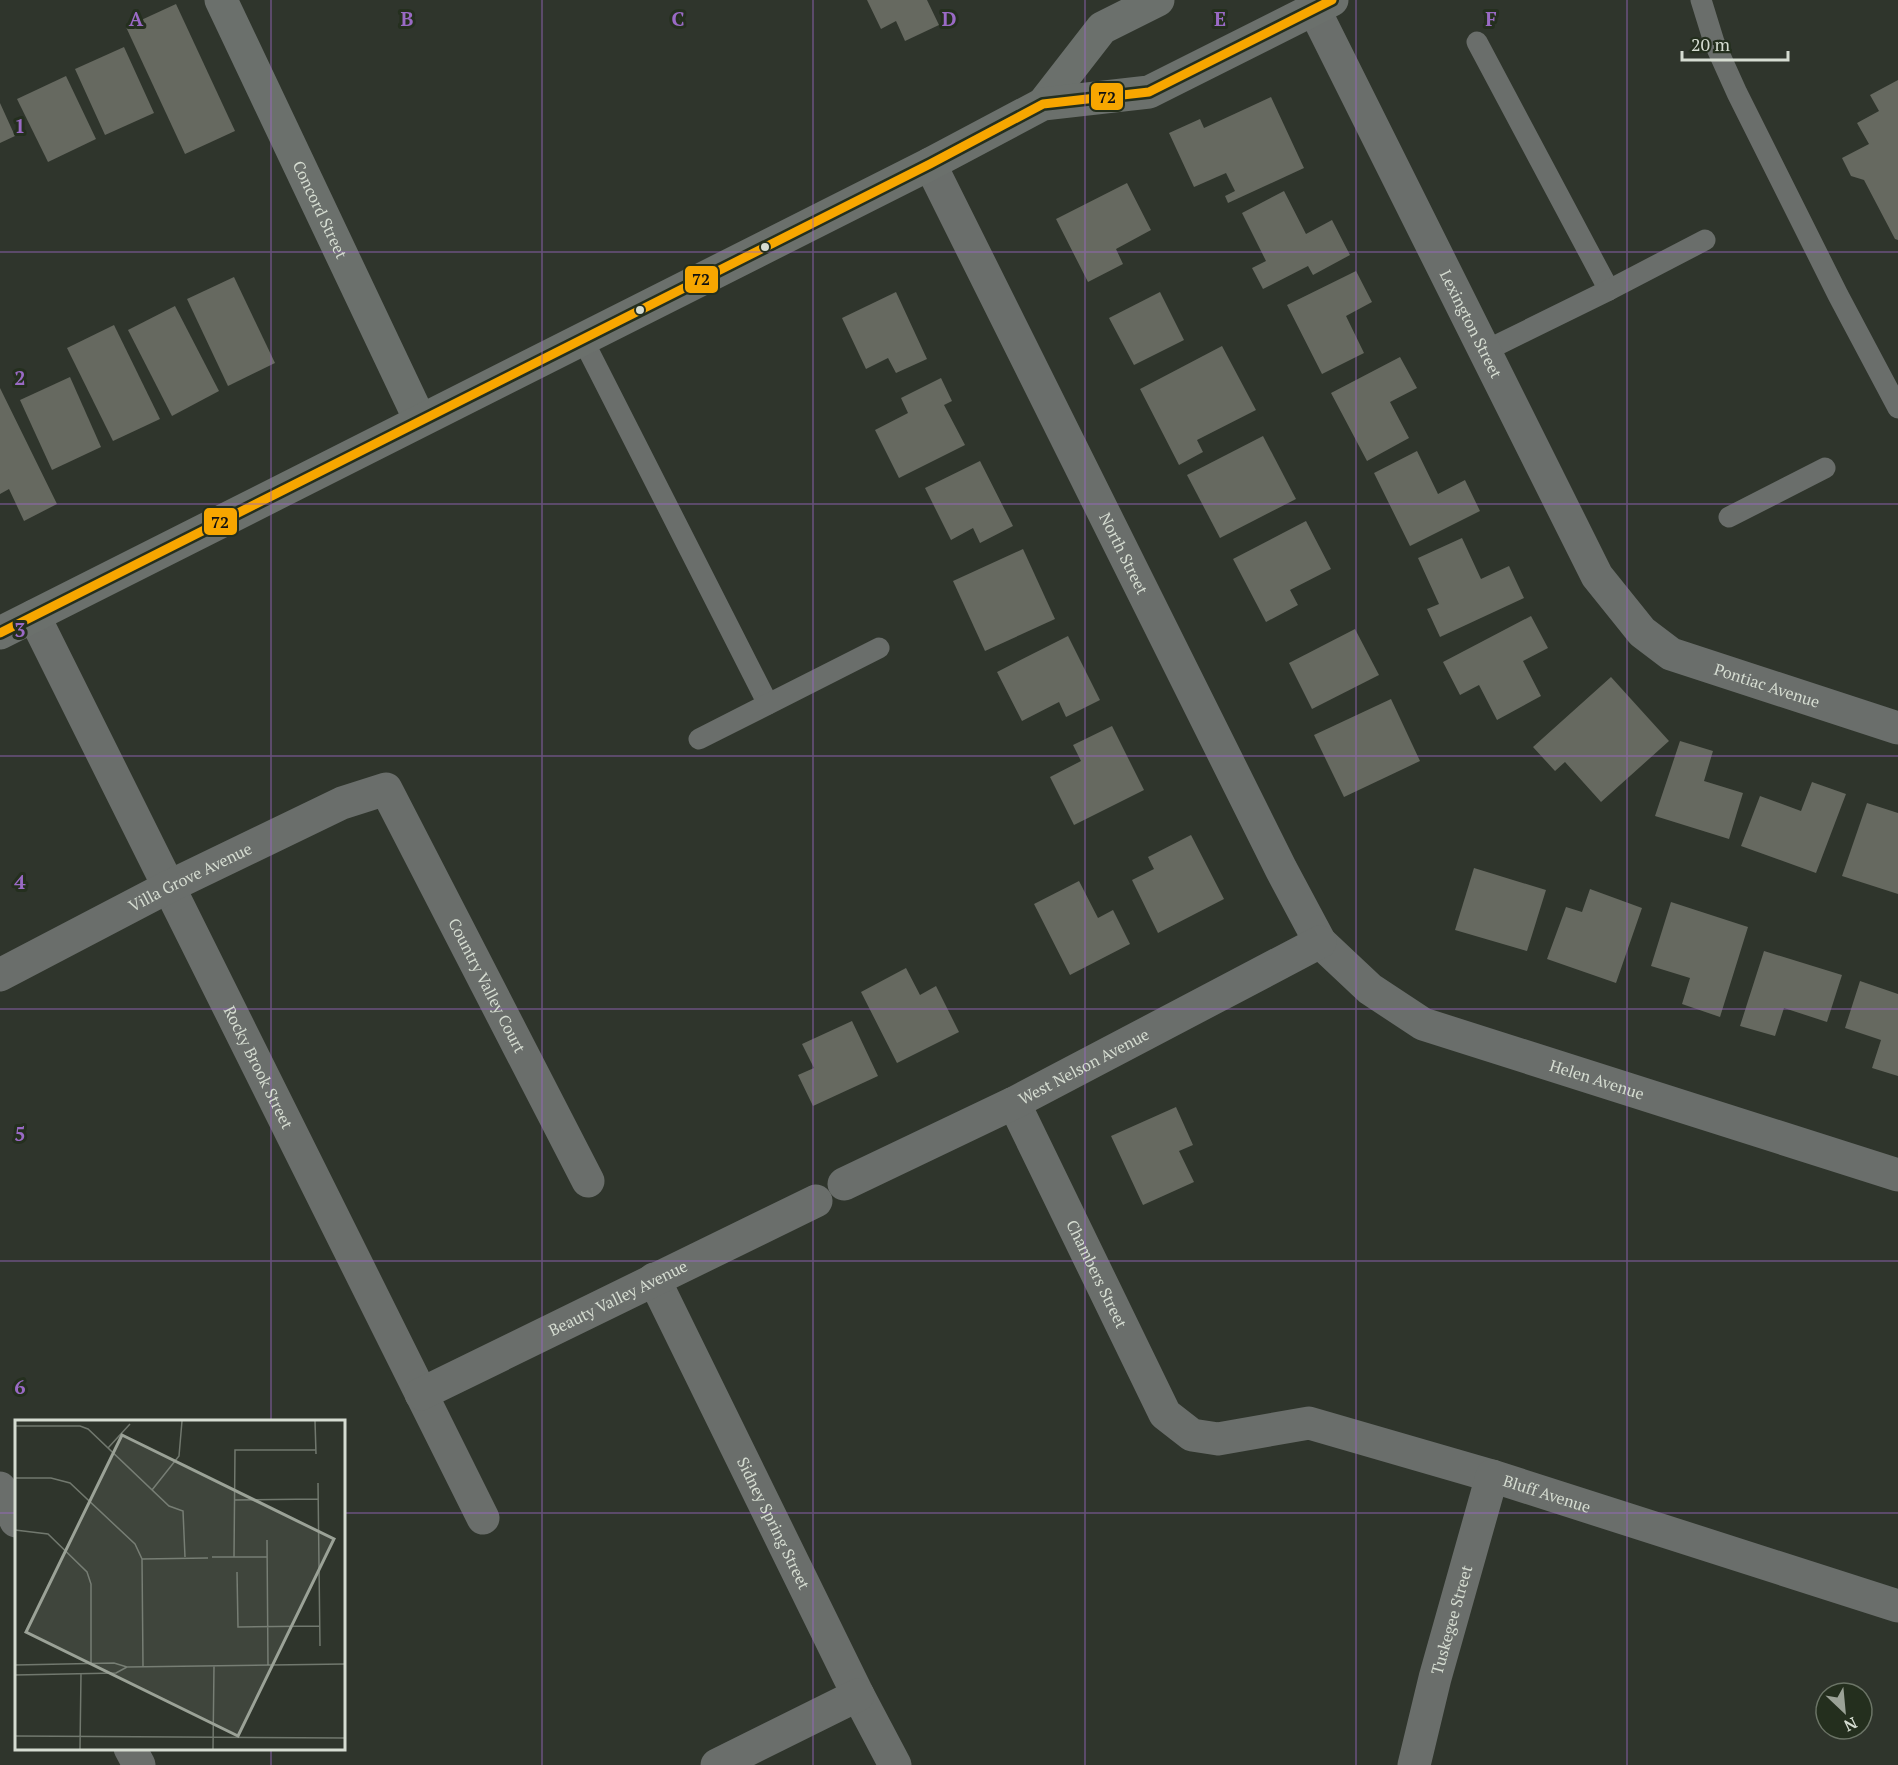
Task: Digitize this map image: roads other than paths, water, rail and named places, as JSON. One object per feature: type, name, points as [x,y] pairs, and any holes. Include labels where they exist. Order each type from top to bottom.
[{"type":"main road","name":"Concord Street","points":[[221,0],[420,420]]},
{"type":"main road","points":[[1043,104],[1102,28],[1158,0]]},
{"type":"main road","points":[[0,633],[930,164],[1043,104],[1149,92],[1317,2]]},
{"type":"street","name":"Lexington Street","points":[[1317,2],[1485,351],[1597,576],[1642,633]]},
{"type":"street","name":"North Street","points":[[930,164],[1281,869],[1320,942]]},
{"type":"street","name":"Rocky Brook Street","points":[[34,616],[483,1518]]},
{"type":"street","name":"Pontiac Avenue","points":[[1642,633],[1671,654],[1898,728]]},
{"type":"street","name":"Villa Grove Avenue","points":[[0,975],[168,887],[342,803],[386,789]]},
{"type":"street","name":"Country Valley Court","points":[[386,789],[588,1181]]},
{"type":"street","name":"West Nelson Avenue","points":[[844,1184],[1014,1103],[1320,942]]},
{"type":"street","name":"Helen Avenue","points":[[1320,942],[1370,989],[1423,1024],[1898,1175]]},
{"type":"street","name":"Chambers Street","points":[[1014,1103],[1165,1414],[1192,1435]]},
{"type":"street","name":"Beauty Valley Avenue","points":[[421,1394],[816,1202]]},
{"type":"street","name":"Sidney Spring Street","points":[[654,1279],[858,1695],[895,1765]]},
{"type":"street","name":"Bluff Avenue","points":[[1192,1435],[1218,1439],[1310,1423],[1492,1476],[1898,1606]]},
{"type":"street","name":"Tuskegee Street","points":[[1414,1765],[1438,1666],[1492,1476]]},
{"type":"street","points":[[0,1488],[15,1519]]},
{"type":"street","points":[[717,1765],[858,1695]]},
{"type":"street","points":[[131,1750],[139,1765]]},
{"type":"lane","points":[[1701,0],[1714,42],[1737,93],[1838,295],[1898,408]]},
{"type":"lane","points":[[1477,42],[1609,290]]},
{"type":"lane","points":[[1485,351],[1705,240]]},
{"type":"lane","points":[[582,338],[768,704]]},
{"type":"lane","points":[[1729,517],[1825,468]]},
{"type":"lane","points":[[699,739],[879,648]]}]
